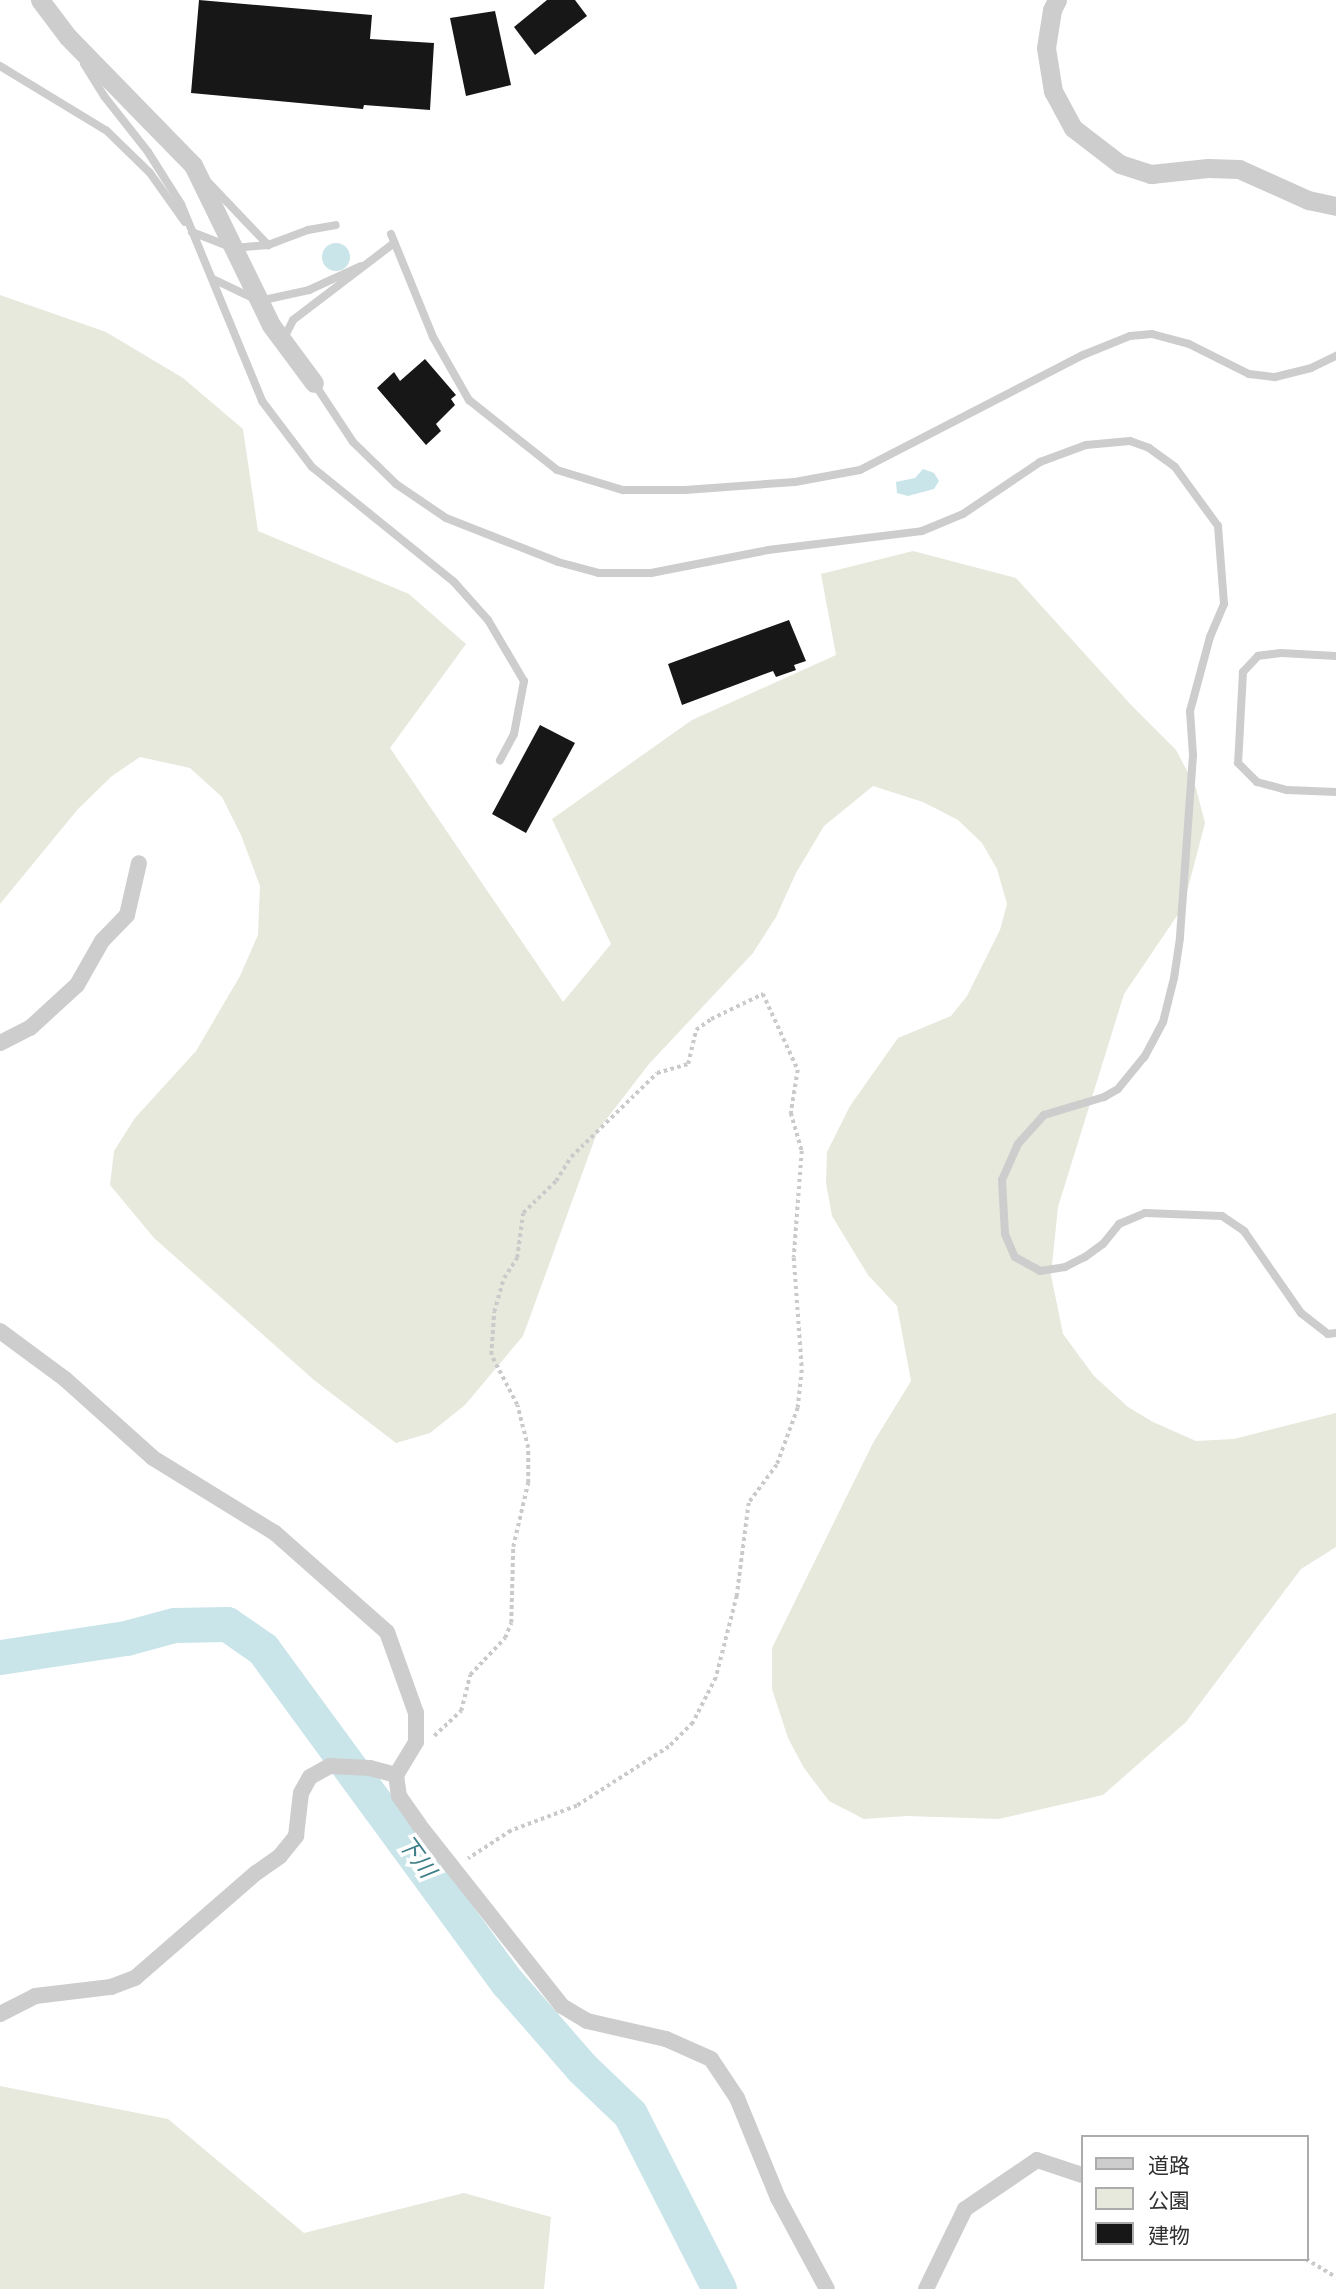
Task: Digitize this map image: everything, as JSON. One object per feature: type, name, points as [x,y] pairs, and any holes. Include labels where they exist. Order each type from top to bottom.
[{"type":"street","points":[[40,0],[68,37],[193,165],[259,301],[282,340],[314,383]]},
{"type":"street","points":[[1057,0],[1046,48],[1053,91],[1073,128],[1120,164],[1151,174],[1208,168],[1239,169],[1308,200],[1336,206]]},
{"type":"street","points":[[0,1043],[30,1028],[77,985],[102,941],[127,915],[139,863]]},
{"type":"street","points":[[0,1331],[65,1379],[153,1458],[275,1533],[387,1632],[416,1713],[416,1742],[396,1775],[399,1796],[455,1872],[562,2006],[587,2021],[666,2039],[712,2059],[737,2098],[778,2198],[827,2289]]},
{"type":"street","points":[[0,2014],[35,1996],[111,1986],[135,1978],[256,1873],[280,1856],[296,1836],[301,1793],[310,1777],[330,1766],[370,1768],[396,1775]]},
{"type":"street","points":[[926,2289],[965,2209],[1037,2160],[1080,2174]]},
{"type":"lane","points":[[68,37],[104,96],[148,152],[181,204],[262,401],[312,467],[454,582],[488,620],[524,681],[514,734],[500,760]]},
{"type":"lane","points":[[0,65],[107,131],[150,173],[194,235],[233,248],[268,245],[308,230],[336,225]]},
{"type":"lane","points":[[193,165],[268,245]]},
{"type":"lane","points":[[391,234],[433,337],[469,400],[557,470],[623,490],[685,491],[795,482],[860,470],[1083,355],[1130,337],[1152,334],[1189,344],[1249,374],[1275,377],[1311,369],[1336,356]]},
{"type":"lane","points":[[282,340],[293,320],[394,243]]},
{"type":"lane","points":[[213,279],[259,301],[309,290],[361,266]]},
{"type":"lane","points":[[314,383],[353,442],[396,484],[446,518],[558,562],[600,573],[651,573],[768,550],[922,531],[963,514],[1040,462],[1086,445],[1130,441],[1149,448],[1175,467],[1218,526],[1224,604],[1210,637],[1190,711],[1193,755],[1180,938],[1174,978],[1163,1022],[1144,1057],[1118,1089],[1104,1097],[1044,1115],[1018,1144],[1002,1180],[1005,1234],[1015,1257],[1041,1271],[1065,1267],[1085,1257],[1103,1244],[1119,1224],[1146,1213],[1222,1216],[1244,1231],[1301,1313],[1328,1334],[1336,1333]]},
{"type":"lane","points":[[1336,656],[1281,653],[1258,656],[1243,672],[1238,763],[1256,782],[1287,790],[1336,792]]},
{"type":"path","points":[[416,1742],[428,1740],[447,1727],[461,1711],[470,1675],[505,1638],[511,1623],[513,1547],[527,1483],[528,1448],[517,1405],[491,1355],[494,1312],[504,1278],[517,1258],[523,1213],[556,1181],[571,1157],[657,1073],[688,1064],[696,1030],[711,1019],[763,994],[798,1070],[791,1113],[802,1152],[794,1258],[802,1370],[798,1408],[777,1465],[749,1503],[737,1596],[716,1678],[693,1723],[668,1746],[578,1806],[511,1831],[466,1860],[455,1872]]},
{"type":"path","points":[[1308,2260],[1336,2277]]},
{"type":"green space","points":[[0,295],[106,332],[183,378],[243,429],[258,531],[409,594],[466,644],[390,748],[563,1002],[611,944],[552,819],[692,720],[836,655],[821,574],[913,551],[1016,578],[1133,707],[1176,750],[1196,788],[1205,823],[1183,907],[1124,994],[1058,1207],[1051,1275],[1063,1334],[1094,1376],[1128,1407],[1153,1422],[1196,1441],[1234,1439],[1336,1413],[1336,1547],[1301,1569],[1186,1722],[1103,1795],[999,1819],[907,1816],[864,1819],[829,1801],[804,1768],[788,1738],[772,1689],[772,1648],[873,1443],[911,1381],[897,1306],[868,1275],[832,1216],[826,1183],[827,1152],[850,1106],[898,1038],[951,1016],[967,996],[1000,930],[1007,904],[997,869],[982,843],[958,820],[923,802],[873,786],[824,826],[796,873],[776,917],[753,953],[649,1064],[598,1130],[523,1336],[465,1405],[430,1433],[396,1443],[314,1380],[154,1238],[110,1185],[114,1151],[135,1118],[196,1051],[240,976],[258,935],[260,886],[241,835],[222,797],[190,768],[140,757],[112,776],[78,809],[0,904]]},
{"type":"green space","points":[[0,2086],[168,2119],[304,2233],[464,2193],[551,2217],[544,2289],[0,2289]]},
{"type":"water","points":[[336,243],[346,247],[350,257],[346,267],[336,271],[326,267],[322,257],[326,247]]},
{"type":"water","points":[[923,469],[934,473],[939,481],[934,489],[908,496],[897,493],[896,482],[915,478]]},
{"type":"building","points":[[199,0],[372,15],[370,39],[434,43],[430,110],[364,105],[363,109],[191,93]]},
{"type":"building","points":[[547,0],[575,0],[587,16],[535,55],[514,27]]},
{"type":"building","points":[[495,11],[511,85],[466,96],[450,18]]},
{"type":"building","points":[[425,359],[456,395],[451,399],[455,405],[436,424],[441,431],[426,445],[377,388],[394,372],[400,381]]},
{"type":"building","points":[[789,620],[806,661],[794,665],[796,670],[776,677],[773,671],[682,705],[668,664]]},
{"type":"building","points":[[540,725],[575,743],[526,833],[492,814]]},
{"type":"waterway","name":"下川","points":[[0,1657],[126,1638],[174,1625],[227,1624],[263,1649],[507,1982],[582,2068],[630,2114],[719,2289]]}]
